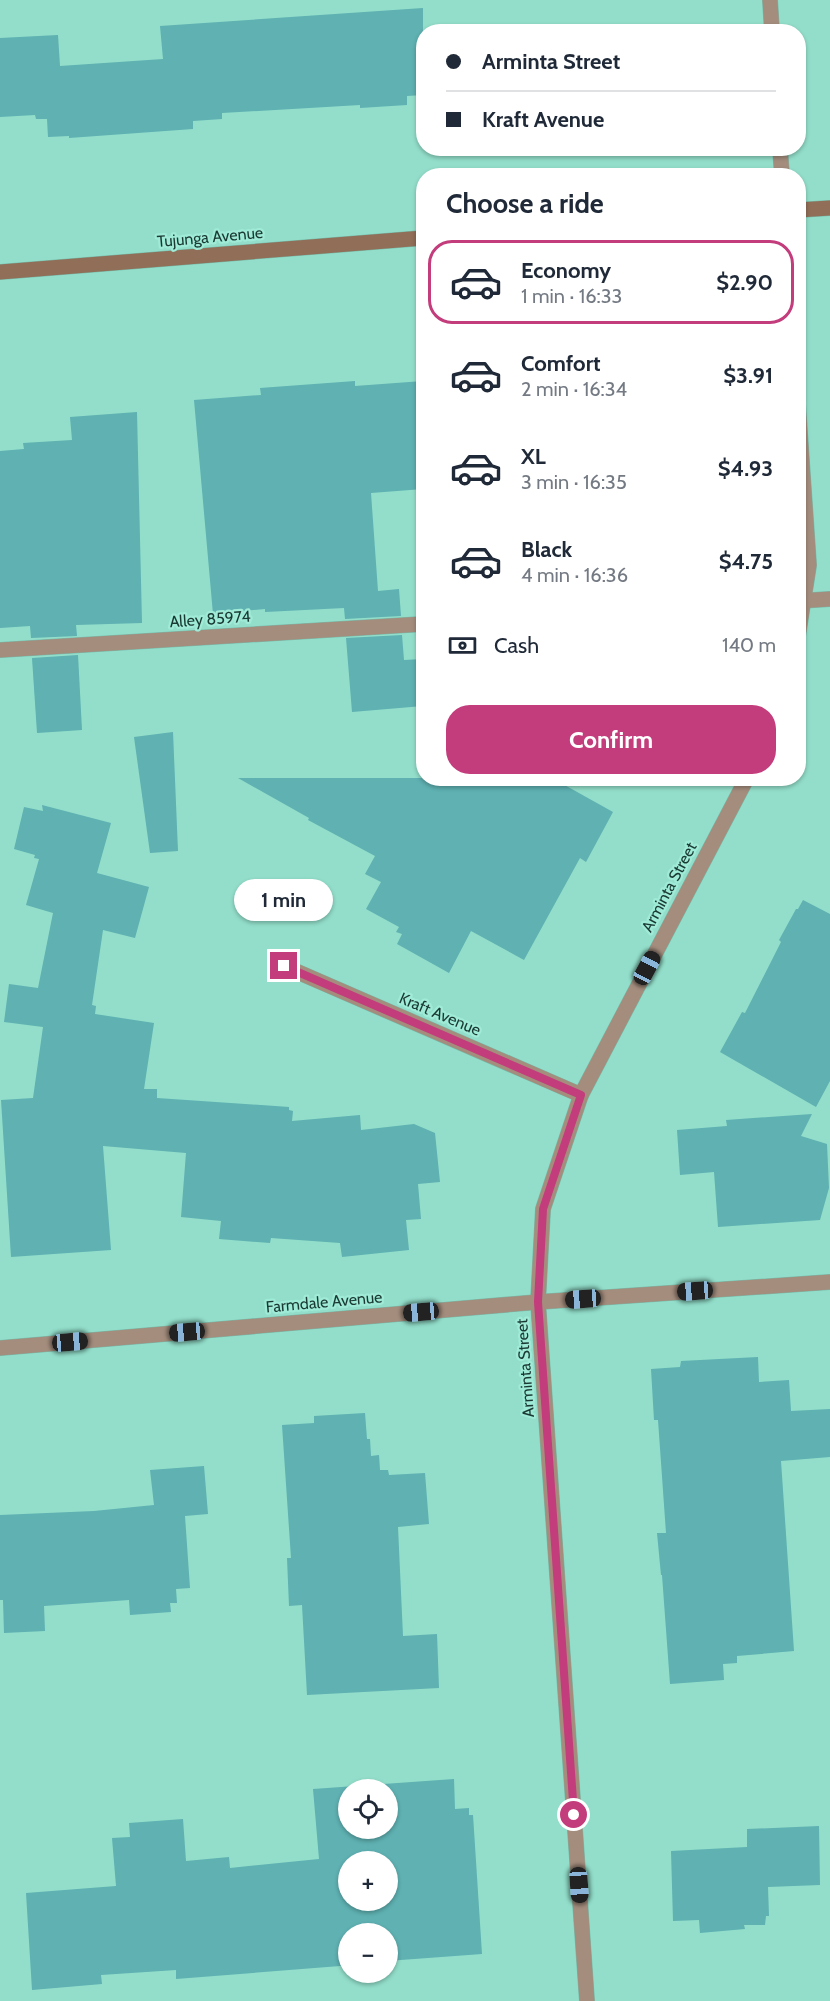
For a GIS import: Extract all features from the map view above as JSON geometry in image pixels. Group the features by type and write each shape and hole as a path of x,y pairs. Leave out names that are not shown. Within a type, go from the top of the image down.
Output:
{"street":[{"path":"770,0 772,24"},
{"path":"806,210 830,208"},
{"name":"Tujunga Avenue","path":"0,272 416,239"},
{"path":"806,521 809,565 806,578"},
{"path":"806,601 830,599"},
{"name":"Alley 85974","path":"0,650 416,624"},
{"name":"Arminta Street","path":"587,2001 538,1302 543,1209 581,1095 743,786"},
{"name":"Kraft Avenue","path":"284,966 581,1095"},
{"name":"Farmdale Avenue","path":"0,1348 538,1302 830,1282"}],"building":[{"path":"423,8 423,24 416,24 416,95 407,96 407,105 360,108 360,105 222,113 222,119 193,121 193,129 69,138 69,136 48,137 47,119 36,119 35,115 0,117 0,38 58,35 60,66 163,59 160,26"},
{"path":"355,381 355,386 416,382 416,490 371,493 378,591 399,589 401,616 345,619 344,608 265,612 265,609 213,614 194,400 261,395 260,388"},
{"path":"137,412 142,623 76,625 77,636 31,638 30,626 0,628 0,451 24,449 23,443 72,440 70,417"},
{"path":"402,635 404,660 416,659 416,707 352,712 346,638"},
{"path":"78,655 82,730 37,733 32,658"},
{"path":"173,732 178,851 150,853 134,737"},
{"path":"238,778 416,778 416,786 566,786 613,812 586,862 580,858 524,960 471,931 449,973 397,944 402,934 396,932 399,927 366,909 381,882 365,874 375,856 308,820 309,818"},
{"path":"42,805 111,823 97,873 149,887 135,938 103,930 92,1005 96,1006 95,1014 154,1023 144,1089 157,1089 157,1098 289,1107 289,1110 293,1111 292,1121 360,1115 361,1130 414,1124 435,1133 440,1182 418,1184 421,1219 406,1220 409,1250 342,1257 340,1243 271,1238 270,1243 219,1239 221,1221 181,1217 186,1153 103,1146 111,1250 11,1257 1,1100 33,1098 43,1027 4,1022 9,984 38,988 53,913 26,905 39,859 34,858 35,855 14,849 24,807 43,811"},
{"path":"803,900 830,914 830,1081 816,1107 720,1052 742,1012 745,1013 781,942 779,940"},
{"path":"812,1114 801,1136 827,1144 829,1188 820,1220 718,1227 714,1172 680,1175 677,1130 727,1126 726,1120"},
{"path":"758,1357 759,1382 789,1380 791,1411 830,1409 830,1457 781,1461 794,1651 737,1656 737,1663 723,1664 724,1680 670,1684 657,1533 666,1533 658,1420 654,1420 651,1369 680,1367 681,1361"},
{"path":"365,1413 371,1456 379,1455 380,1470 388,1470 389,1475 425,1473 429,1524 398,1527 403,1636 437,1634 439,1688 307,1695 302,1605 289,1606 287,1558 291,1558 282,1425 314,1423 314,1416"},
{"path":"204,1466 208,1514 185,1516 190,1588 176,1589 177,1603 170,1603 171,1612 130,1615 129,1600 44,1606 45,1631 4,1633 3,1600 0,1600 0,1515 94,1511 154,1505 150,1470"},
{"path":"454,1779 455,1809 469,1808 469,1815 473,1815 482,1954 398,1960 398,1923 338,1923 338,1966 176,1979 176,1970 101,1975 102,1984 32,1990 26,1893 116,1886 112,1838 130,1837 129,1823 183,1819 186,1861 229,1857 230,1868 319,1859 313,1789 338,1787 338,1839 398,1839 398,1783"},
{"path":"819,1826 820,1885 768,1887 769,1916 766,1916 765,1925 744,1925 745,1929 700,1933 699,1920 673,1921 671,1851 747,1847 747,1829"}],"route":[{"path":"284,966 581,1095 543,1209 538,1302 574,1815"}]}
